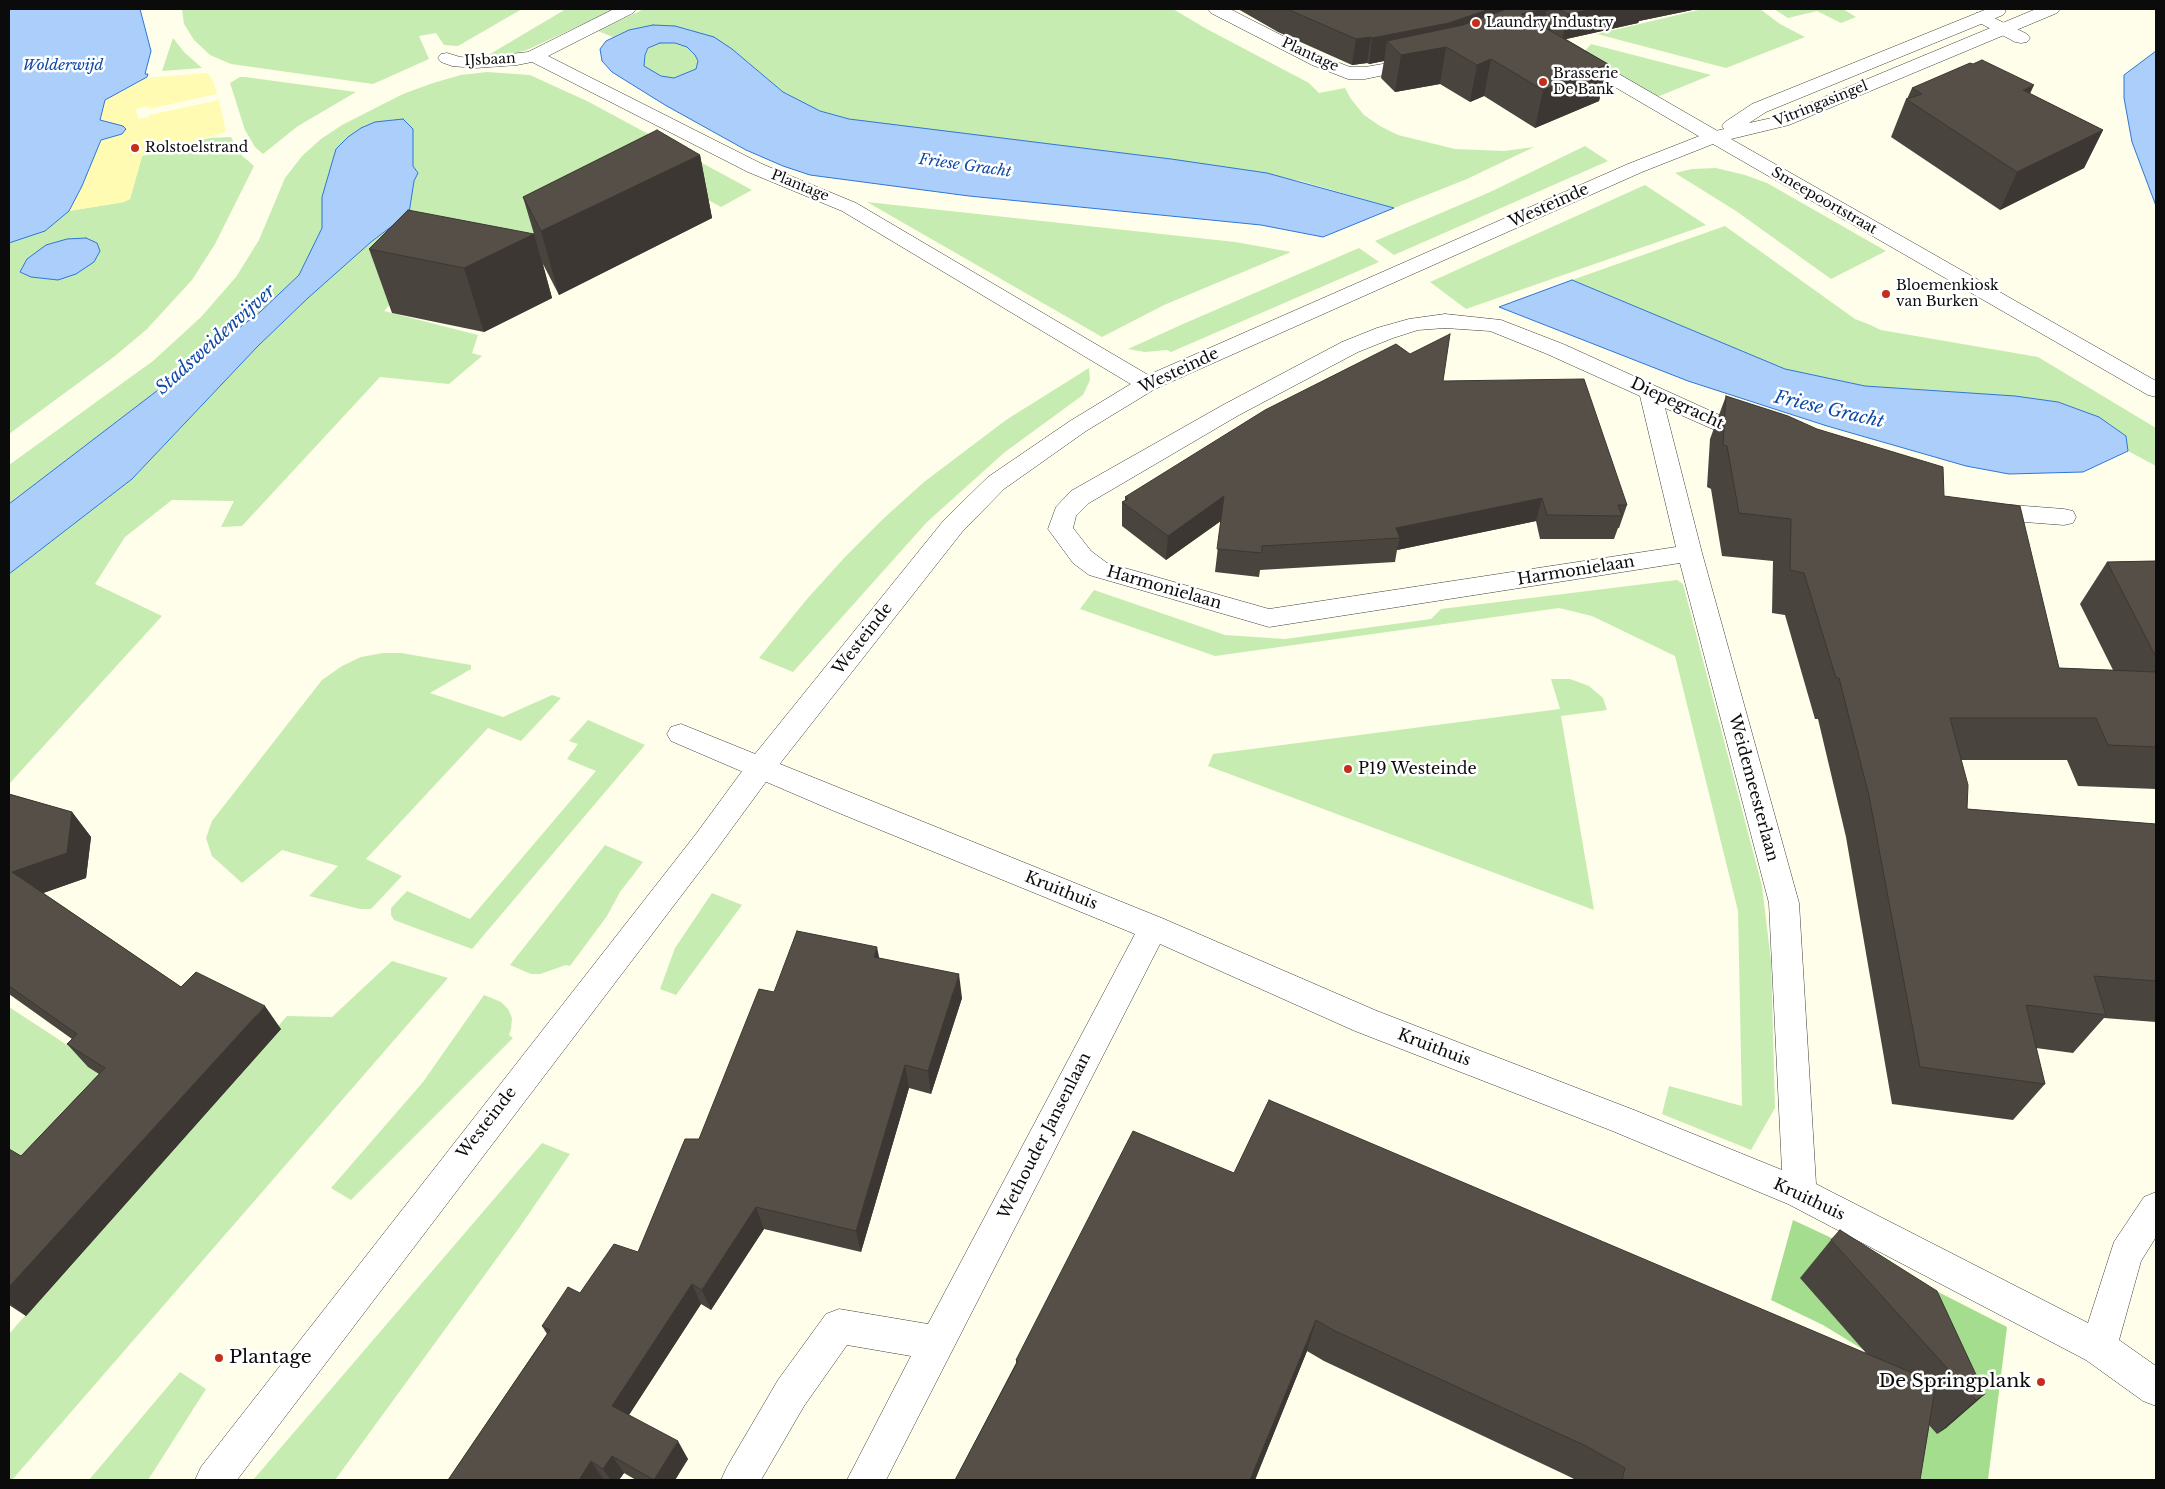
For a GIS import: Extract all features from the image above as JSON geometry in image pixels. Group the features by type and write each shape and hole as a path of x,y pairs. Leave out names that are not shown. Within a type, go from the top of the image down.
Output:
{"street":[{"path":"534,56 627,9"},
{"name":"Plantage","path":"1217,9 1318,61 1348,73 1365,72 1434,60"},
{"name":"Vitringasingel","path":"1714,137 1759,108 2002,9"},
{"name":"Vitringasingel","path":"1714,137 1782,121 2051,9"},
{"path":"1982,17 2021,38"},
{"name":"Smeepoortstraat","path":"1557,46 2156,390"},
{"name":"IJsbaan","path":"447,58 458,62 476,63 517,60 534,56"},
{"name":"Plantage","path":"534,56 755,168 849,207 1147,384"},
{"name":"Westeinde","path":"214,1480 706,842 761,767 953,526 990,489 1078,426 1147,384 1635,168 1714,137"},
{"name":"Harmonielaan","path":"1469,322 1445,321 1417,324 1385,333 1350,347 1231,410 1080,497 1065,513 1060,529 1082,556 1098,569 1269,618 1690,553"},
{"name":"Diepegracht","path":"1469,322 1493,325 1515,333 1764,444"},
{"name":"Weidemeesterlaan","path":"1650,392 1690,553 1784,903 1800,1193"},
{"path":"1965,507 1993,512 2064,517"},
{"path":"681,734 761,767"},
{"name":"Kruithuis","path":"761,767 844,803 1153,928 1366,1021 1622,1120 1800,1193 2099,1347 2156,1388"},
{"name":"Wethouder Jansenlaan","path":"866,1480 1153,928"},
{"path":"2099,1347 2126,1254 2156,1208"},
{"path":"740,1480 791,1393 840,1326 938,1343"}],"green space":[{"path":"182,9 522,9 458,46 444,45 436,33 419,36 429,59 373,84 231,64 210,55 194,40 184,24"},
{"path":"566,9 615,9 527,50 503,56 485,57"},
{"path":"644,9 1173,9 1309,83 1319,93 1345,88 1364,115 1398,135 1455,149 1504,151 1534,147 1467,179 1394,208 1301,181 1171,159 849,119 820,111 783,92 732,49 653,25 629,30 613,37 598,31"},
{"path":"1703,9 1760,9 1780,24 1805,37 1726,68 1597,34"},
{"path":"1774,9 1843,9 1856,17 1841,23 1817,11 1788,18"},
{"path":"173,38 184,52 202,68 162,71"},
{"path":"660,43 675,43 687,47 698,61 696,69 674,78 661,76 644,66 645,55 649,48"},
{"path":"1591,44 1711,75 1657,97 1583,53"},
{"path":"487,72 530,75 589,102 752,190 721,207 679,184 503,273 432,260 384,311 478,335 472,353 482,356 449,384 380,377 242,526 221,527 234,501 172,500 125,537 95,584 162,616 9,784 9,574 132,479 258,346 371,242 408,213 414,181 418,173 413,166 413,129 322,197 322,228 299,275 260,312 9,504 9,465 153,361 201,317 236,277 259,240 285,178 302,156 321,139 342,125 403,94 461,75"},
{"path":"240,77 356,92 298,126 263,154 255,147 245,130 230,83"},
{"path":"231,137 239,153 254,166 215,244 192,280 147,329 115,356 9,434 9,243 45,231 69,211 124,202 130,199 142,156 209,138","holes":["27,259 58,280 32,277 21,272"]},
{"path":"1585,146 1608,161 1394,255 1375,241 1488,193"},
{"path":"1716,168 1767,183 1886,251 1831,279 1736,211 1675,173 1692,169"},
{"path":"1645,185 1706,225 1466,309 1430,282"},
{"path":"867,202 1235,242 1291,252 1164,305 1102,337"},
{"path":"1725,226 1855,319 1881,330 2038,357 2156,428 2156,466 2128,451 2126,436 2099,417 2058,402 2015,396 1865,386 1785,369 1572,280"},
{"path":"1359,248 1379,262 1171,352 1167,350 1145,352 1128,349 1183,324"},
{"path":"1089,368 1090,380 1083,395 1005,452 927,522 793,672 759,658 807,599 845,557 924,482 1006,420"},
{"path":"1677,580 1683,584 1762,886 1771,961 1775,1108 1751,1150 1662,1114 1669,1086 1742,1106 1738,911 1675,656 1592,616 1559,608 1215,656 1080,609 1094,590 1225,635 1285,639 1431,619 1441,609"},
{"path":"383,653 401,653 471,665 471,669 430,693 503,717 552,695 561,698 521,741 488,728 366,859 402,876 371,909 360,909 309,896 338,866 282,850 242,883 212,856 206,838 212,821 322,680 342,666 361,657"},
{"path":"1551,679 1570,679 1589,686 1603,698 1607,710 1561,716 1594,910 1208,766 1213,754 1560,709"},
{"path":"588,720 645,745 472,949 394,920 391,915 391,908 407,891 470,919 596,771 567,759 578,744 569,741"},
{"path":"605,845 643,862 620,892 607,916 570,966 566,965 540,974 531,974 510,965"},
{"path":"712,893 742,905 676,995 660,989 675,948"},
{"path":"392,961 448,978 12,1480 9,1480 9,1334 287,1016 332,1017"},
{"path":"484,995 501,1002 508,1009 512,1018 509,1035 513,1038 351,1200 331,1188 423,1082"},
{"path":"9,1007 113,1075 9,1175"},
{"path":"542,1143 570,1154 519,1228 335,1480 253,1480"},
{"path":"1793,1220 2007,1327 1988,1480 1901,1480 1913,1380 1823,1325 1771,1300"},
{"path":"180,1372 206,1389 148,1480 89,1480"}],"sand":[{"name":"Rolstoelstrand","path":"208,73 214,83 217,94 149,109 148,106 136,109 138,119 219,100 226,132 142,156 130,199 124,202 69,211 82,186 101,140 111,137 123,126 100,120 105,100 138,83 143,78"}],"water":[{"name":"Wolderwijd","path":"9,9 140,9 151,51 145,74 148,74 147,77 105,100 100,120 123,126 126,129 122,134 101,140 82,186 69,211 45,231 9,243"},
{"name":"Friese Gracht","path":"653,25 675,26 714,37 732,49 783,92 820,111 849,119 1171,159 1267,173 1394,208 1323,237 1261,225 969,196 810,175 746,150 665,105 612,72 602,61 600,49 606,41 629,30","holes":["660,43 675,43 687,47 695,55 698,61 696,69 674,78 661,76 644,66 648,48"]},
{"path":"2156,51 2156,206 2132,142 2124,98 2124,75"},
{"path":"403,119 413,129 413,166 418,173 414,181 409,213 371,242 258,346 132,479 9,574 9,504 260,312 299,275 322,228 322,197 336,149 361,128 375,122"},
{"path":"86,238 97,243 100,251 94,262 76,274 58,280 31,277 20,272 27,259 46,245 67,239"},
{"name":"Friese Gracht","path":"1572,280 1785,369 1865,386 2015,396 2058,402 2099,417 2126,436 2128,451 2083,472 2009,474 1966,466 1827,426 1688,381 1499,307"}],"building":[{"path":"1287,9 1490,9 1449,23 1372,38 1356,39"},
{"path":"1507,9 1545,9 1521,14 1608,64 1543,90 1491,59 1477,65 1446,47 1401,55 1387,41 1463,25"},
{"path":"1559,9 1593,9 1568,14"},
{"path":"1982,60 2034,85 2023,90 2103,130 2017,172 1906,99 1922,94 1912,88 1970,63 1973,64"},
{"path":"657,130 700,155 541,231 523,197"},
{"path":"408,210 534,234 464,268 369,249"},
{"path":"1450,334 1443,381 1584,379 1627,505 1618,505 1622,516 1547,515 1542,498 1396,528 1400,538 1262,546 1262,553 1217,549 1224,496 1168,536 1122,502 1128,499 1125,497 1265,410 1396,344 1410,354"},
{"path":"1726,396 1788,416 1817,429 1943,467 1944,496 2020,506 2059,668 2156,672 2156,747 2108,745 2096,718 1950,718 1968,785 1967,809 2156,824 2156,981 2094,976 2106,1015 2026,1005 2045,1084 1920,1067 1869,796 1839,678 1836,678 1804,573 1790,570 1791,519 1739,513 1727,446 1723,445"},
{"path":"2156,561 2156,657 2107,562"},
{"path":"9,794 72,812 67,853 12,872 181,987 196,972 265,1006 9,1287 9,1149 21,1156 105,1068 67,1044 77,1034 9,986"},
{"path":"797,931 877,947 874,957 959,974 928,1071 905,1065 856,1231 756,1207 702,1290 692,1284 612,1406 678,1441 654,1480 612,1456 603,1469 591,1461 579,1480 448,1480 550,1330 542,1326 568,1287 580,1293 614,1244 638,1252 685,1139 699,1139 759,989 774,992"},
{"path":"1269,1100 1936,1383 1920,1480 1622,1480 1625,1468 1586,1446 1333,1330 1316,1320 1250,1480 955,1480 1018,1361 1016,1360 1133,1131 1234,1173"},
{"path":"1840,1230 1937,1291 1985,1394 1976,1400 1831,1240"}],"place":[{"name":"Laundry Industry","path":"1476,23"},
{"name":"Brasserie De Bank","path":"1543,82"},
{"name":"Rolstoelstrand","path":"135,148"},
{"name":"Bloemenkiosk van Burken","path":"1886,294"},
{"name":"P19 Westeinde","path":"1348,769"},
{"name":"Plantage","path":"219,1358"},
{"name":"De Springplank","path":"2041,1382"}],"water label":[{"name":"Stadsweidenvijver","path":"216,340"}]}
